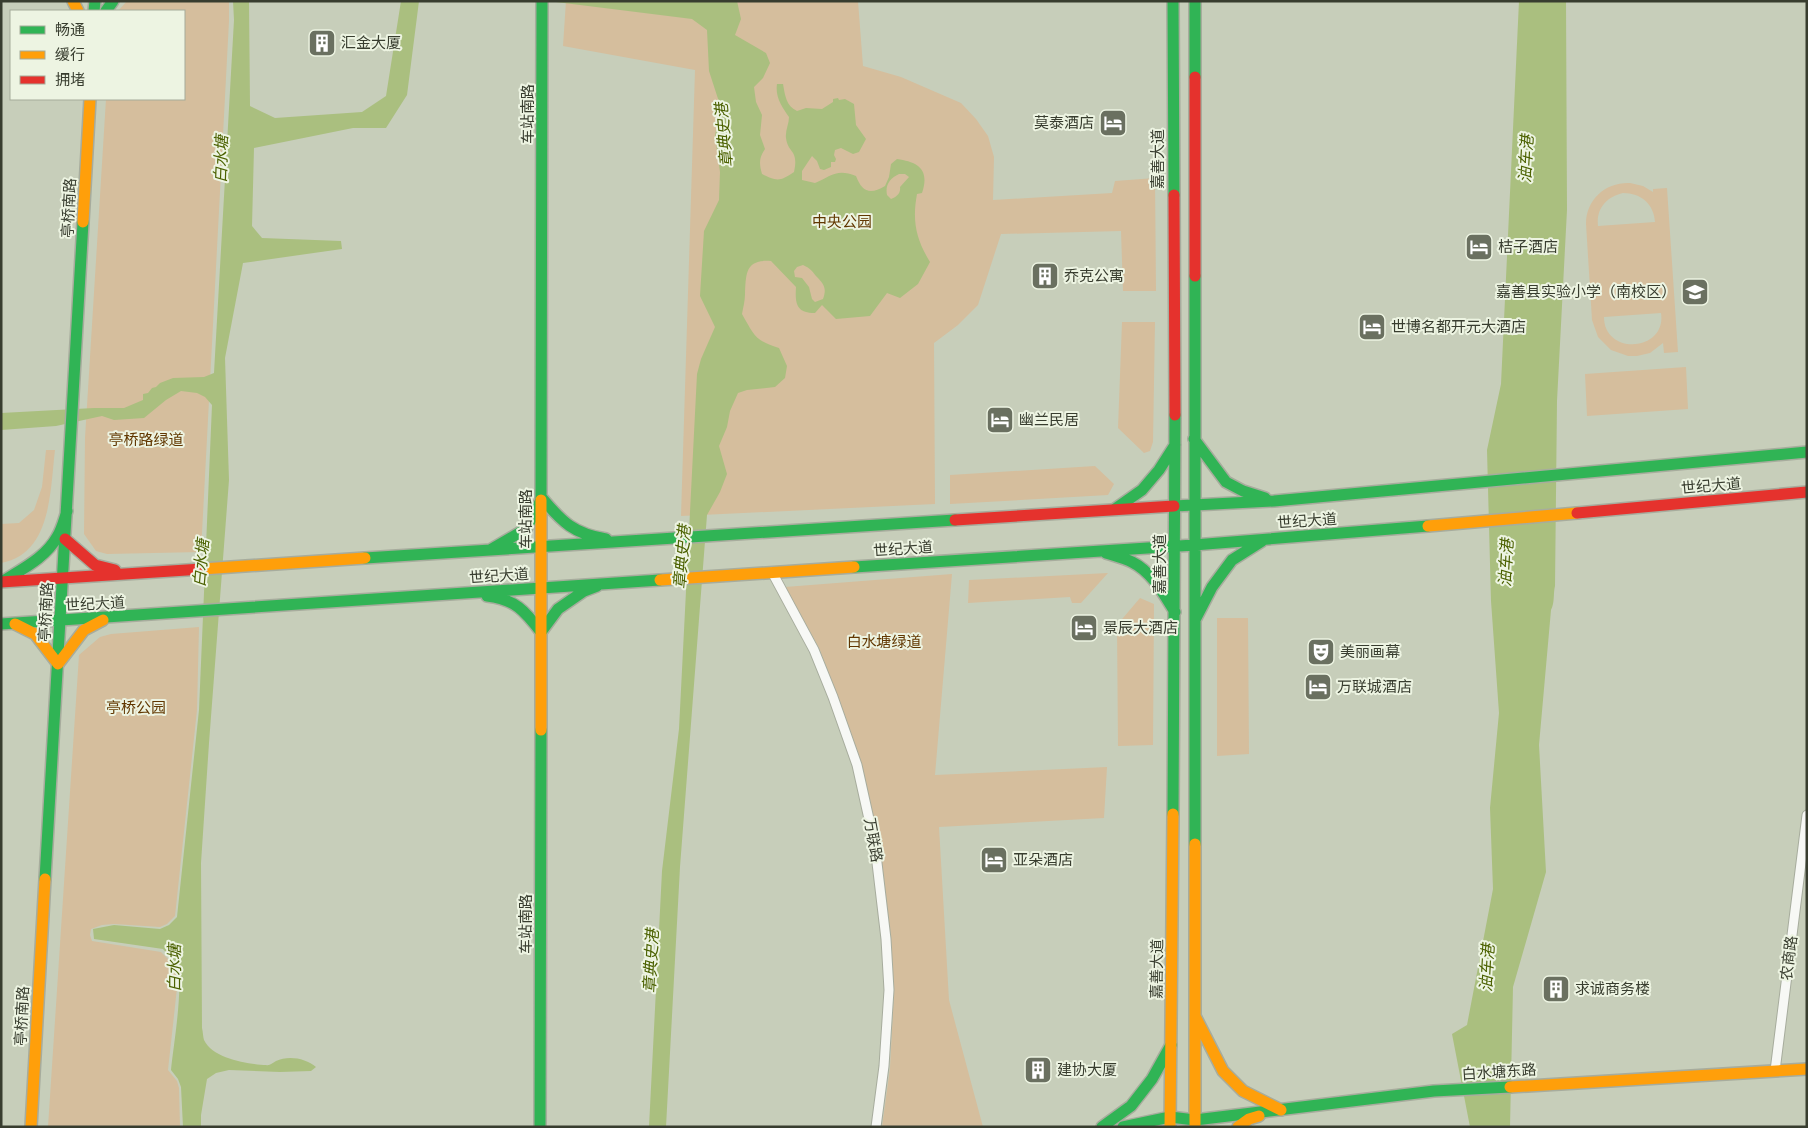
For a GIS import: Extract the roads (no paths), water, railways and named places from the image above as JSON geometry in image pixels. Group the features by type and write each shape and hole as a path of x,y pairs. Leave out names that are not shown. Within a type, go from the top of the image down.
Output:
{"main road":[{"path":"1195,1 1195,1123"},
{"path":"1195,24 1202,1"},
{"name":"嘉善大道","path":"1170,1122 1175,612 1172,2"},
{"name":"车站南路","path":"540,1127 542,4"},
{"name":"亭桥南路","path":"31,1127 90,100"},
{"path":"1194,439 1226,482 1244,491 1274,501"},
{"path":"1114,510 1142,490 1159,470 1175,445"},
{"name":"世纪大道","path":"2,582 1274,501 1807,452"},
{"name":"世纪大道","path":"1,624 1194,545 1365,532 1807,492"},
{"path":"490,550 526,529 542,498 563,524 577,532 593,538 631,541"},
{"path":"2,582 29,566 45,552 57,536 67,510"},
{"path":"65,539 95,565 128,573"},
{"path":"1194,622 1212,587 1232,560 1266,539"},
{"path":"1100,551 1131,562 1145,571 1162,590 1175,612"},
{"path":"454,594 500,597 509,600 526,613 541,632 558,609 584,591 601,583"},
{"path":"13,623 35,634 58,664 84,630 106,618"},
{"path":"1195,1015 1223,1071 1243,1091 1281,1110"},
{"path":"1102,1127 1131,1106 1152,1079 1171,1045"},
{"name":"白水塘东路","path":"1123,1127 1170,1122 1195,1123 1434,1091 1807,1069"},
{"path":"1238,1127 1249,1119 1281,1110"}],"street":[{"name":"万联路","path":"772,572 814,650 833,698 857,765 875,846 886,939 889,990 884,1066 876,1127"},
{"name":"农商路","path":"1775,1071 1807,815"}],"water":[{"path":"233,1 249,1 250,106 275,118 362,112 386,96 401,1 419,1 407,95 386,128 353,128 254,148 252,226 262,238 341,241 342,249 243,263 225,358 229,480 201,863 202,1028 204,1040 215,1052 223,1056 267,1065 281,1059 297,1058 307,1061 316,1067 311,1071 229,1070 216,1073 207,1079 201,1127 183,1127 181,1087 171,1070 179,999 176,964 163,949 94,939 93,929 114,925 160,929 169,925 177,917 199,710 212,405 205,397 197,393 181,391 166,400 144,418 114,420 102,416 56,426 1,430 1,413 124,408 143,400 143,394 148,393 160,383 173,378 204,377 214,373 234,20"},
{"name":"章典史港","path":"548,1 737,1 741,19 735,35 766,53 770,63 763,78 754,87 756,102 762,115 760,135 765,149 760,161 762,174 771,178 781,179 794,172 795,159 786,138 789,117 778,98 777,84 783,84 788,103 797,111 806,108 822,109 833,102 833,99 845,99 854,104 856,125 866,139 859,152 853,154 841,148 835,150 835,162 831,162 831,167 824,170 820,169 817,161 812,156 802,171 802,180 815,183 834,174 844,173 856,176 864,189 871,191 885,186 891,164 897,159 916,165 923,172 924,185 922,193 917,194 916,230 930,262 918,284 900,298 887,293 870,316 836,319 822,305 815,313 809,313 800,309 796,298 796,287 771,261 756,262 747,274 742,314 749,327 760,340 779,348 787,366 785,378 775,387 747,390 738,393 719,446 727,474 720,492 707,515 680,867 666,1127 649,1127 662,871 679,729 697,374 701,359 715,327 700,296 704,231 719,200 720,172 715,136 720,105 709,71 707,30 692,19","holes":["899,174 905,174 909,177 900,187 898,195 891,199 887,195 888,185","803,265 811,270 823,284 825,289 823,299 815,302 812,299 809,287 802,278 795,277 794,271 797,267"]},
{"name":"油车港","path":"1519,1 1566,1 1567,210 1557,401 1555,586 1551,610 1539,745 1546,872 1513,987 1510,1127 1470,1127 1452,1034 1467,1025 1493,889 1490,808 1499,713 1491,601 1487,450 1501,384"}],"place":[{"name":"汇金大厦","path":"322,43"},
{"name":"莫泰酒店","path":"1113,123"},
{"name":"桔子酒店","path":"1479,247"},
{"name":"乔克公寓","path":"1045,276"},
{"name":"嘉善县实验小学（南校区）","path":"1695,292"},
{"name":"世博名都开元大酒店","path":"1372,327"},
{"name":"幽兰民居","path":"1000,420"},
{"name":"景辰大酒店","path":"1084,628"},
{"name":"美丽画幕","path":"1321,652"},
{"name":"万联城酒店","path":"1318,687"},
{"name":"亚朵酒店","path":"994,860"},
{"name":"求诚商务楼","path":"1556,989"},
{"name":"建协大厦","path":"1038,1070"}],"water label":[{"name":"白水塘","path":"221,159"},
{"name":"白水塘","path":"201,563"},
{"name":"白水塘","path":"174,968"}],"park label":[{"name":"中央公园","path":"842,222"},
{"name":"亭桥路绿道","path":"146,440"},
{"name":"白水塘绿道","path":"884,642"},
{"name":"亭桥公园","path":"136,708"}]}
